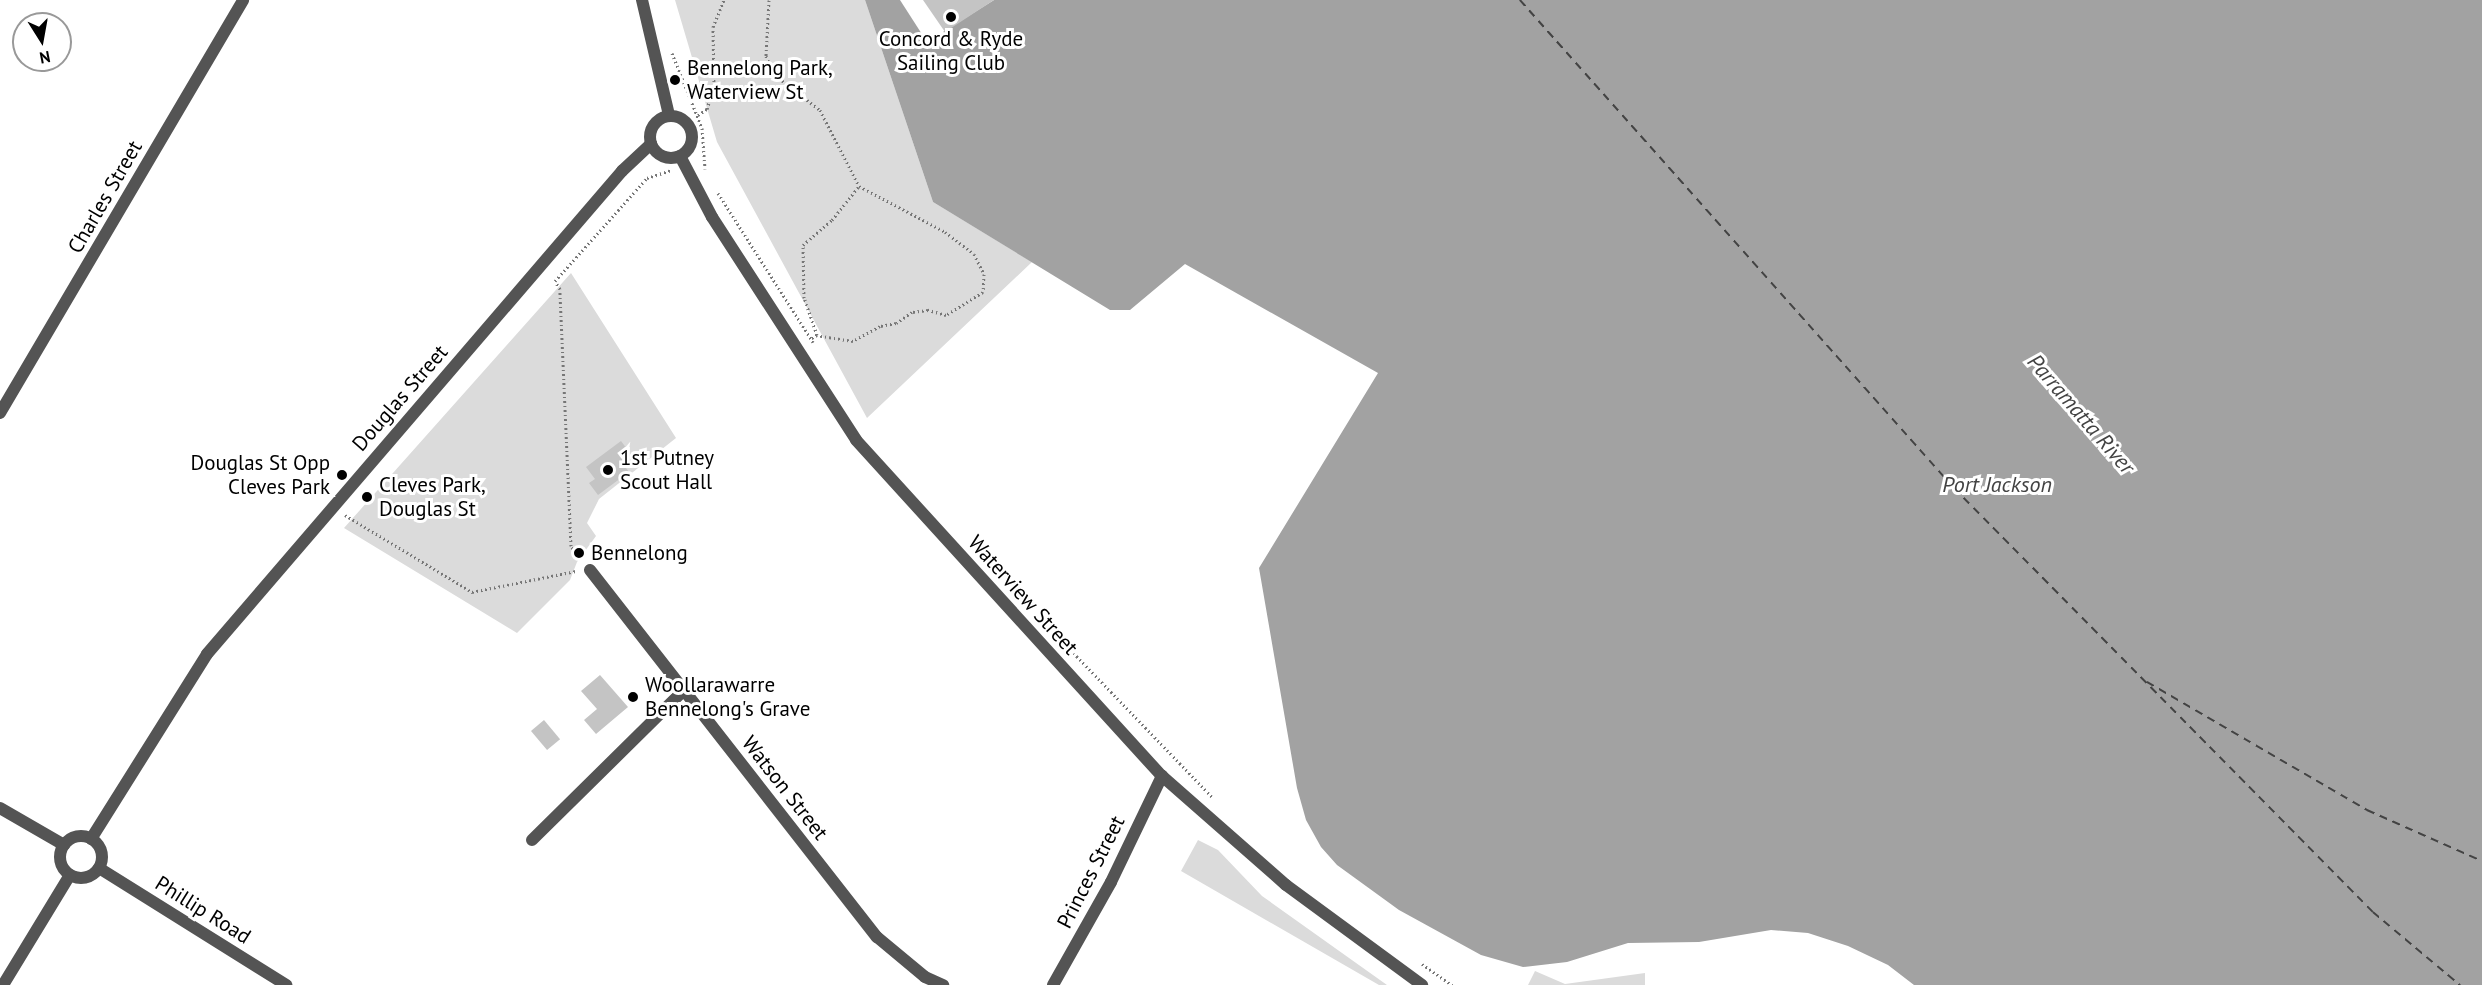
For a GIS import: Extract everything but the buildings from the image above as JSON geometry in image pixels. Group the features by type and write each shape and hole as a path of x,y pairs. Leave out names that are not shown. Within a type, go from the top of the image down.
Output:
{"street":[{"name":"Charles Street","path":"0,413 243,0"},
{"path":"642,0 669,116"},
{"path":"669,116 687,122 693,134 690,147 683,160 666,157 651,144 653,125 669,116"},
{"name":"Douglas Street","path":"92,839 207,654 622,171 651,144"},
{"name":"Waterview Street","path":"683,160 712,217 856,440 1162,776 1286,885 1422,985"},
{"name":"Watson Street","path":"590,570 682,692 877,938 925,977 943,985"},
{"path":"532,840 682,692"},
{"name":"Princes Street","path":"1053,985 1111,882 1162,776"},
{"path":"0,808 64,845"},
{"path":"73,838 92,839 102,855 99,868 82,878 70,874 60,858 64,845 73,838"},
{"name":"Phillip Road","path":"99,868 286,985"},
{"path":"3,985 70,874"}],"path":[{"path":"698,116 707,109 714,86 713,27 724,0"},
{"path":"769,0 766,56 775,75 790,91 820,110 859,186 945,232 974,254 984,274 983,292 962,308 946,315 928,310 912,312 896,323 880,326 853,341 817,335 798,347"},
{"path":"671,52 698,116 704,141 702,153 707,173"},
{"path":"332,506 472,592 590,570 571,546 560,289 555,281 647,178 702,153"},
{"path":"817,335 804,298 803,245 832,220 859,186"},
{"path":"717,190 815,348"},
{"path":"1063,642 1215,801"},
{"path":"1416,960 1452,985"}],"shaded area":[{"path":"675,0 865,0 933,202 1032,262 867,418 717,142"},
{"path":"571,273 676,438 599,499 587,523 596,536 577,562 570,580 517,633 344,528"},
{"path":"1198,840 1218,850 1262,896 1387,985 1379,985 1181,871"},
{"path":"1535,971 1565,984 1645,973 1645,985 1528,985"}],"water":[{"name":"Port Jackson","path":"865,0 2482,0 2482,985 1914,985 1888,965 1848,946 1808,933 1771,930 1699,942 1628,943 1567,962 1523,967 1481,955 1399,910 1337,865 1321,847 1306,820 1297,788 1259,568 1378,373 1185,264 1130,310 1110,310 933,202"}],"pier":[{"path":"900,0 994,0 927,42"}],"ferry route":[{"path":"1520,0 1954,488 2373,912 2460,985"},
{"path":"2147,682 2367,810 2482,861"}],"place":[{"name":"Concord & Ryde Sailing Club","path":"951,17"},
{"name":"Bennelong Park, Waterview St","path":"675,80"},
{"name":"1st Putney Scout Hall","path":"608,470"},
{"name":"Douglas St Opp Cleves Park","path":"342,475"},
{"name":"Cleves Park, Douglas St","path":"367,497"},
{"name":"Bennelong","path":"579,553"},
{"name":"Woollarawarre Bennelong's Grave","path":"633,697"}],"water label":[{"name":"Parramatta River","path":"2081,414"}]}
